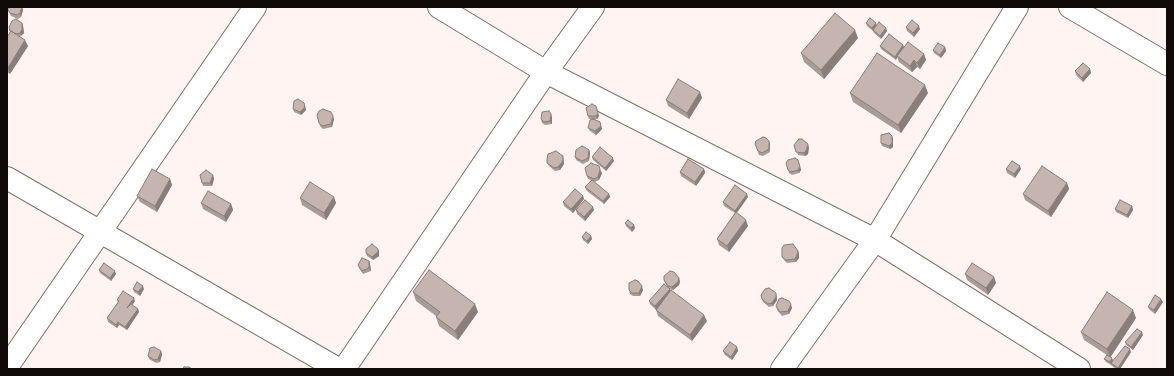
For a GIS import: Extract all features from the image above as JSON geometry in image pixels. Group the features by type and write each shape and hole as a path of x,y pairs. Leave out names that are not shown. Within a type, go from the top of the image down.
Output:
{"street":[{"path":"7,367 254,7"},
{"path":"439,7 546,72 875,240 1079,369"},
{"path":"344,369 546,72 593,7"},
{"path":"782,369 875,240 1017,7"},
{"path":"1070,7 1167,64"},
{"path":"7,178 338,369"}],"building":[{"path":"8,7 22,7 20,13 17,15 10,13"},
{"path":"835,13 855,30 821,70 801,53"},
{"path":"870,18 876,23 872,28 866,23"},
{"path":"16,19 22,23 22,30 20,33 16,34 10,31 9,27 12,21"},
{"path":"912,20 919,26 913,33 906,27"},
{"path":"879,22 886,28 880,36 873,30"},
{"path":"11,31 25,40 7,68 7,37"},
{"path":"889,34 903,45 895,57 880,46"},
{"path":"908,42 924,54 917,63 914,60 910,66 897,56"},
{"path":"938,43 945,47 940,55 933,50"},
{"path":"877,53 925,85 898,125 850,93"},
{"path":"1083,63 1090,69 1082,78 1075,71"},
{"path":"678,79 700,92 687,113 666,100"},
{"path":"298,99 304,103 305,107 300,112 293,109 294,101"},
{"path":"592,104 596,106 598,113 596,116 588,116 586,108"},
{"path":"323,109 331,112 333,116 331,124 322,126 319,123 317,115 319,111"},
{"path":"549,111 551,114 550,121 544,122 541,119 542,112"},
{"path":"593,119 600,122 601,126 595,131 588,128 590,120"},
{"path":"889,133 892,136 892,143 889,146 881,143 881,135"},
{"path":"763,137 769,141 769,149 762,153 758,151 755,144 756,141"},
{"path":"799,139 802,139 808,144 804,153 796,152 794,145"},
{"path":"582,146 589,150 588,158 582,161 575,157 576,150"},
{"path":"600,147 613,158 605,168 592,157"},
{"path":"556,151 563,156 563,161 558,167 554,168 547,163 547,159 548,154"},
{"path":"795,158 798,160 800,167 798,170 791,172 788,170 786,163 788,160"},
{"path":"688,159 704,169 695,182 680,172"},
{"path":"1012,161 1020,166 1014,174 1006,169"},
{"path":"591,163 599,166 600,169 598,177 594,179 587,176 585,168"},
{"path":"1042,166 1067,183 1048,211 1023,194"},
{"path":"152,169 170,179 155,206 137,196"},
{"path":"206,170 213,175 210,183 202,183 200,175"},
{"path":"592,180 609,194 603,201 585,187"},
{"path":"310,182 334,197 324,213 300,198"},
{"path":"735,185 747,194 735,211 723,202"},
{"path":"575,189 583,196 571,209 563,202"},
{"path":"208,191 231,204 224,216 201,203"},
{"path":"585,200 593,207 584,217 576,210"},
{"path":"1120,200 1132,206 1127,215 1115,209"},
{"path":"736,212 746,220 727,246 717,239"},
{"path":"628,220 634,225 631,228 625,223"},
{"path":"586,232 591,236 587,241 582,237"},
{"path":"372,244 378,249 378,252 372,257 366,253 366,249"},
{"path":"793,244 798,251 797,255 795,259 786,260 782,257 782,248 784,245"},
{"path":"362,258 369,261 369,268 362,271 358,265"},
{"path":"104,263 115,271 110,278 99,270"},
{"path":"972,263 994,277 986,288 965,274"},
{"path":"429,270 475,304 455,331 436,317 440,312 413,292"},
{"path":"670,271 674,272 679,278 678,282 672,287 668,286 664,280 664,276"},
{"path":"635,280 642,286 639,293 632,293 629,290 629,283"},
{"path":"137,282 143,286 138,292 133,289"},
{"path":"664,284 670,289 655,306 649,301"},
{"path":"769,288 776,293 776,297 772,303 768,304 762,299 761,295 765,289"},
{"path":"671,290 704,315 690,335 656,310"},
{"path":"123,291 134,298 127,308 131,304 138,309 125,327 118,322 116,325 107,318 119,301 117,300"},
{"path":"1107,292 1133,310 1107,349 1081,332"},
{"path":"1155,295 1161,299 1154,310 1148,307"},
{"path":"782,298 789,301 791,304 788,311 780,312 776,306 779,299"},
{"path":"1137,329 1142,332 1131,347 1125,342"},
{"path":"730,342 737,347 731,357 723,351"},
{"path":"1125,346 1130,349 1118,368 1111,363"},
{"path":"154,347 161,351 158,359 154,360 148,356 150,348"},
{"path":"1107,355 1112,358 1110,362 1104,359"},
{"path":"184,367 189,367 192,369 182,369"}]}
